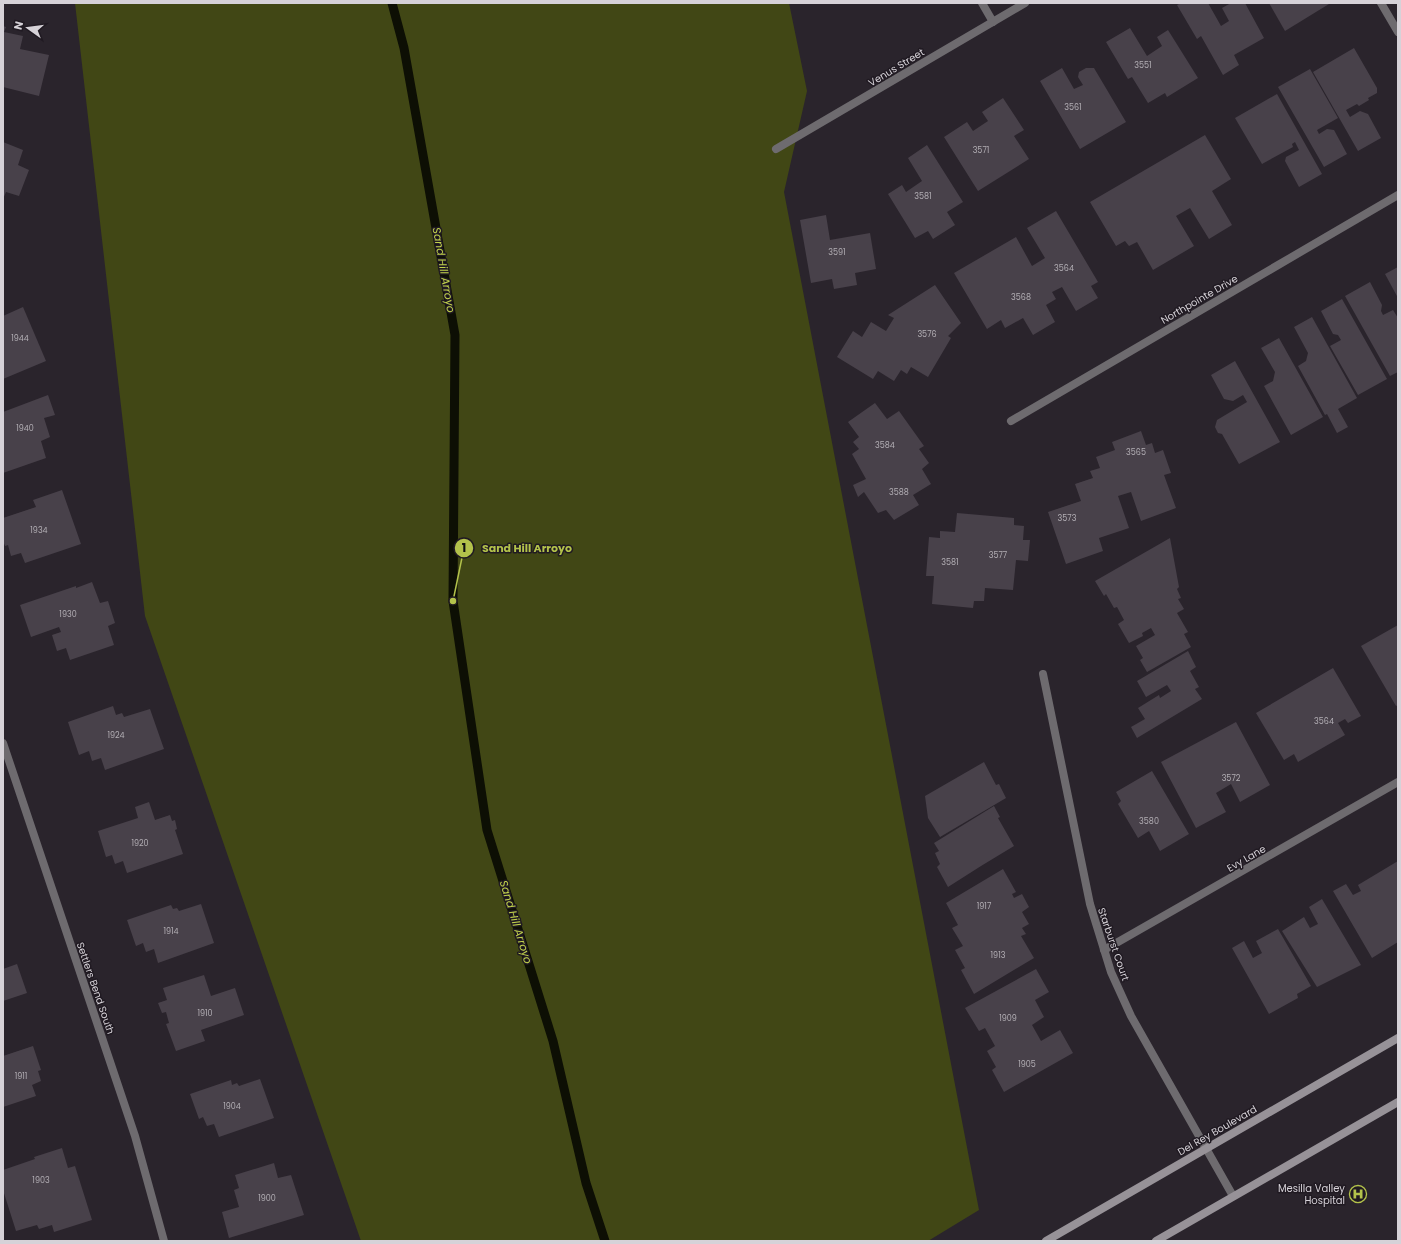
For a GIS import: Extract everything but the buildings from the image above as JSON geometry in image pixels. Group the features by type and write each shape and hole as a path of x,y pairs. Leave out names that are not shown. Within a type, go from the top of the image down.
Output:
{"main road":[{"name":"Del Rey Boulevard","path":"1046,1241 1398,1038"},
{"path":"1156,1241 1398,1102"}],"street":[{"path":"982,3 993,22"},
{"name":"Venus Street","path":"776,149 1025,3"},
{"path":"1381,3 1398,32"},
{"name":"Northpointe Drive","path":"1011,421 1398,195"},
{"name":"Starburst Court","path":"1043,674 1090,904 1111,972 1131,1016 1233,1196"},
{"name":"Settlers Bend South","path":"3,743 135,1136 164,1241"},
{"name":"Evy Lane","path":"1104,950 1398,782"}],"green space":[{"path":"75,3 789,3 807,91 784,192 979,1210 928,1241 361,1241 145,616"}],"waterway":[{"name":"Sand Hill Arroyo","path":"392,3 404,48 455,335 453,601 487,830 553,1041 586,1183 605,1241"}],"place":[{"name":"Sand Hill Arroyo","path":"453,601"},
{"name":"Mesilla Valley Hospital","path":"1358,1194"}]}
